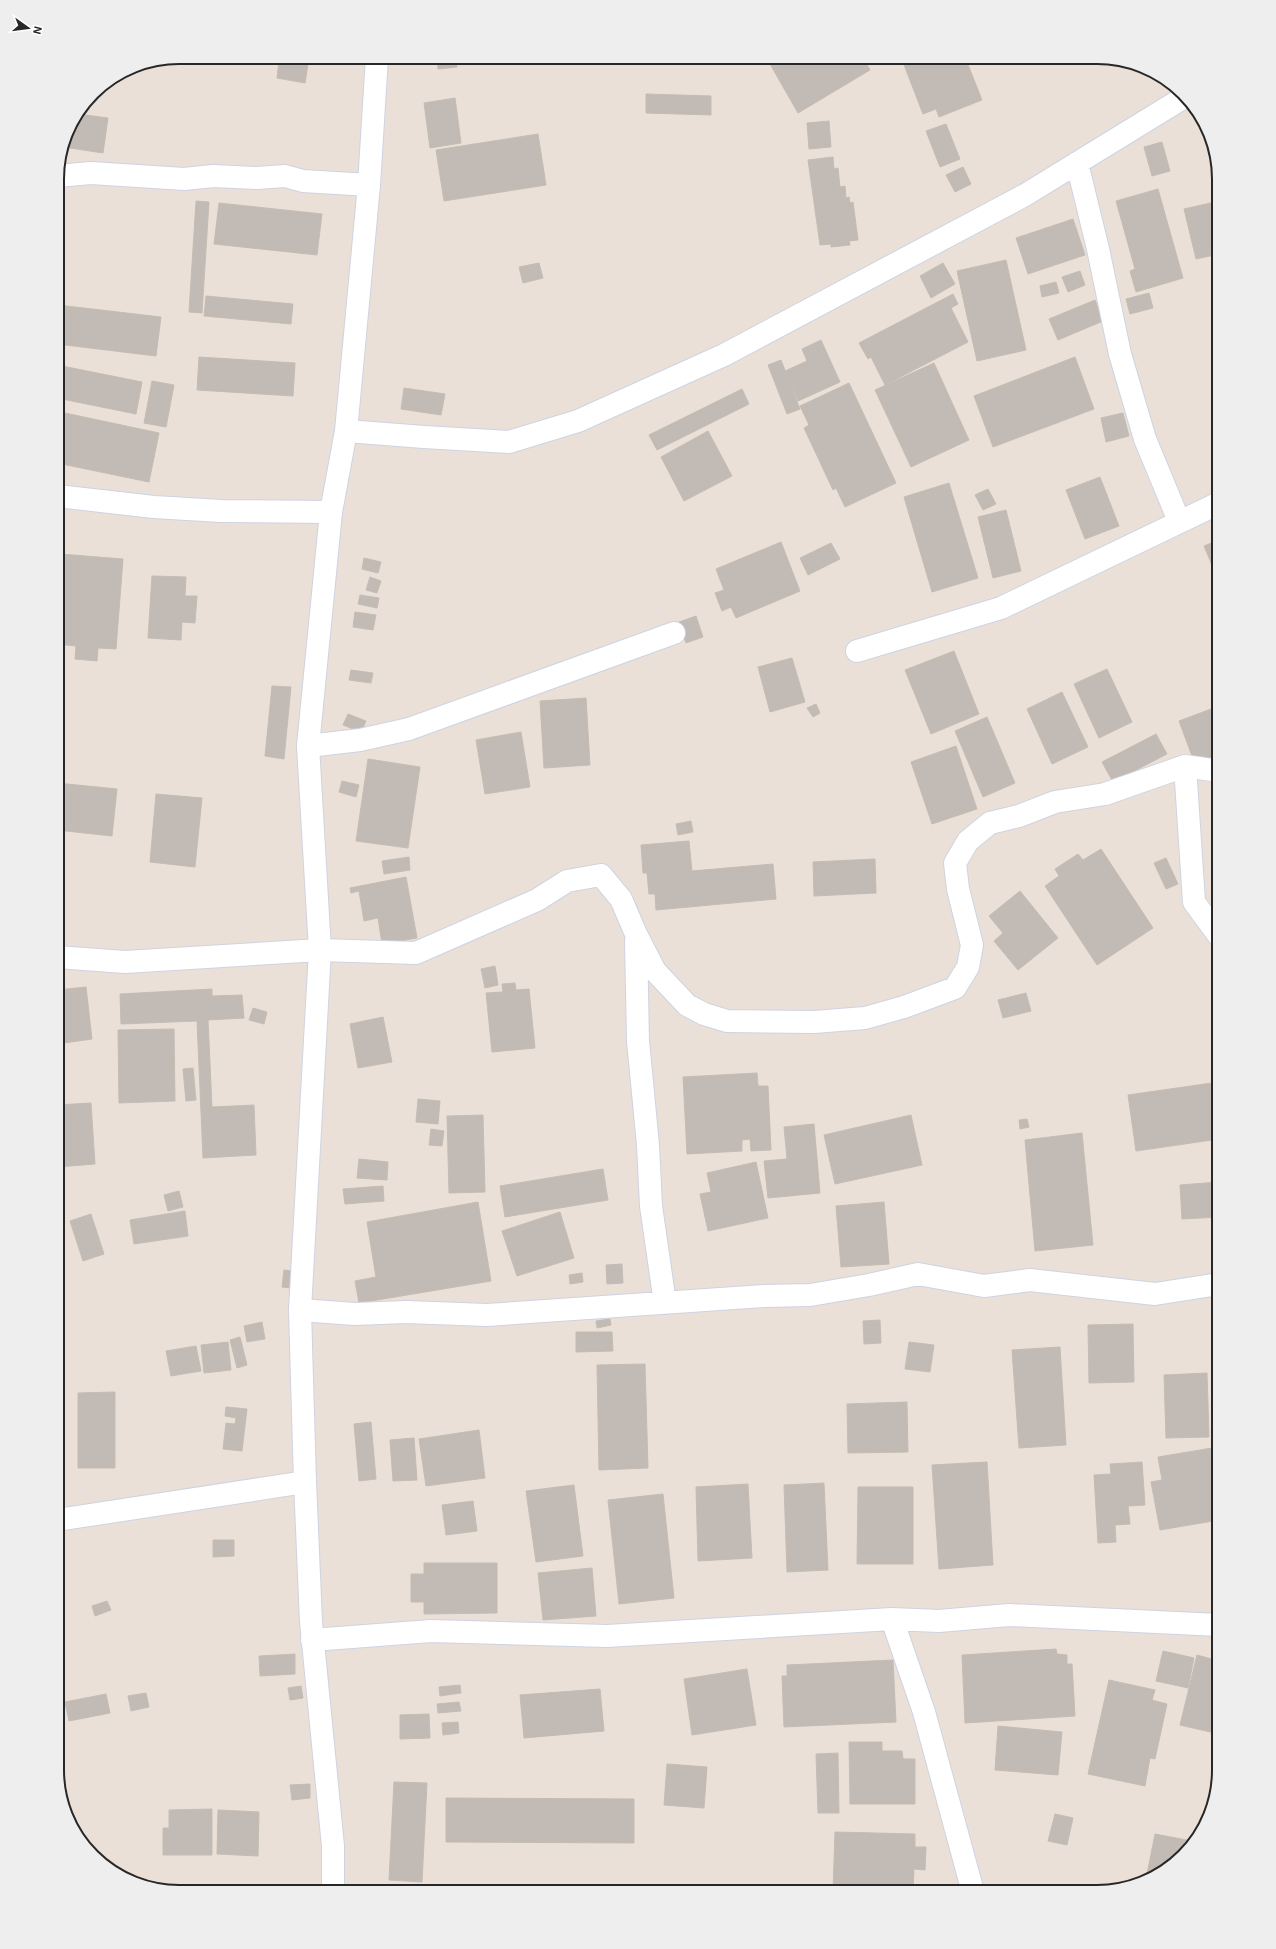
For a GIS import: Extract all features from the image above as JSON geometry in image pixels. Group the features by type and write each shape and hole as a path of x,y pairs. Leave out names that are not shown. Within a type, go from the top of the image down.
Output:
{"street":[{"path":"333,1885 333,1846 312,1640 305,1482 300,1310 320,950 308,746 331,512 346,430 369,185 377,64"},
{"path":"346,430 424,437 509,442 578,421 724,355 1025,195 1180,100"},
{"path":"1077,163 1098,249 1120,354 1145,439 1179,521"},
{"path":"64,175 91,173 184,179 213,176 258,178 285,176 303,181 369,185"},
{"path":"64,497 154,507 221,511 331,512"},
{"path":"857,651 1001,608 1212,506"},
{"path":"308,746 360,740 409,729 674,633"},
{"path":"64,958 125,962 320,950 416,953 537,900 567,881 601,875 621,899 636,934 655,971 687,1005 704,1014 727,1021 814,1022 865,1018 904,1007 955,988 968,967 972,945 958,889 955,863 968,841 990,823 1019,816 1054,802 1105,794 1185,766 1212,770"},
{"path":"1185,766 1194,902 1212,926"},
{"path":"636,934 638,1042 648,1145 651,1206 665,1303"},
{"path":"300,1310 355,1314 406,1312 487,1315 764,1296 810,1295 869,1285 918,1274 984,1286 1030,1280 1155,1294 1212,1285"},
{"path":"64,1519 305,1482"},
{"path":"312,1640 431,1631 607,1636 892,1619 939,1621 1009,1616 1212,1625"},
{"path":"892,1619 924,1712 971,1885"}],"building":[{"path":"279,64 308,64 305,83 277,78"},
{"path":"438,64 457,64 457,67 438,69"},
{"path":"770,64 867,64 870,70 798,113"},
{"path":"904,64 968,64 982,100 939,117 936,109 923,114"},
{"path":"646,94 711,96 711,115 646,113"},
{"path":"455,98 461,143 430,148 424,103"},
{"path":"84,115 108,118 103,153 68,148 79,121"},
{"path":"829,121 831,147 809,149 807,123"},
{"path":"946,124 960,159 940,167 926,131"},
{"path":"538,134 546,185 444,201 436,150"},
{"path":"1162,142 1170,171 1152,176 1144,147"},
{"path":"833,157 834,169 838,168 840,187 845,186 846,198 849,197 850,203 853,202 858,240 849,241 850,245 831,247 831,244 820,245 808,160"},
{"path":"963,167 971,184 955,192 946,175"},
{"path":"1158,189 1183,278 1136,292 1130,271 1135,269 1116,201"},
{"path":"196,201 209,202 202,313 189,312"},
{"path":"219,203 322,214 317,255 214,244"},
{"path":"1212,203 1212,256 1196,259 1184,209"},
{"path":"1073,219 1085,255 1028,274 1016,238"},
{"path":"1006,260 1026,350 977,361 957,271"},
{"path":"539,263 543,278 523,283 519,267"},
{"path":"943,263 955,284 931,298 920,276"},
{"path":"1080,271 1085,285 1068,292 1062,277"},
{"path":"1056,282 1059,293 1042,297 1040,286"},
{"path":"1149,293 1153,308 1130,314 1126,299"},
{"path":"953,294 958,304 951,308 968,342 885,385 871,357 868,359 859,343"},
{"path":"206,296 293,304 291,324 204,316"},
{"path":"1095,300 1103,321 1058,340 1049,319"},
{"path":"64,306 161,317 156,356 64,345"},
{"path":"821,340 840,382 798,401 785,371 807,361 802,349"},
{"path":"199,357 295,363 293,396 197,390"},
{"path":"1075,357 1094,409 993,447 974,396"},
{"path":"781,360 800,409 787,414 768,365"},
{"path":"934,363 969,440 911,467 875,390"},
{"path":"64,366 142,382 136,414 64,399"},
{"path":"152,381 174,385 166,427 144,423"},
{"path":"849,383 896,483 845,507 836,488 833,490 804,428 809,425 800,406"},
{"path":"404,388 445,394 441,415 401,409"},
{"path":"742,389 749,404 657,450 649,435"},
{"path":"65,413 159,433 149,482 64,464"},
{"path":"1123,413 1129,436 1106,442 1101,418"},
{"path":"708,431 732,476 684,501 661,457"},
{"path":"1100,477 1119,526 1085,539 1066,490"},
{"path":"949,483 978,578 932,592 904,497"},
{"path":"988,489 996,504 983,510 975,495"},
{"path":"1006,510 1021,571 993,578 978,517"},
{"path":"781,542 800,591 736,618 731,607 722,611 715,593 724,590 716,569"},
{"path":"831,543 840,559 808,575 800,558"},
{"path":"1212,543 1212,565 1204,546"},
{"path":"64,554 123,559 116,649 98,648 97,661 75,659 76,646 64,645"},
{"path":"364,558 381,562 378,573 362,569"},
{"path":"152,576 186,577 185,596 197,596 195,623 182,622 181,640 148,638"},
{"path":"370,577 381,581 377,593 366,590"},
{"path":"360,595 379,598 377,608 358,604"},
{"path":"355,612 376,615 373,630 353,627"},
{"path":"696,616 703,637 686,643 679,622"},
{"path":"954,651 979,714 931,734 905,670"},
{"path":"792,658 805,702 770,712 758,667"},
{"path":"1107,669 1132,722 1099,738 1074,684"},
{"path":"351,670 373,673 371,683 349,680"},
{"path":"272,686 291,687 284,759 265,756"},
{"path":"1062,692 1088,747 1052,764 1027,709"},
{"path":"586,698 590,765 544,768 540,701"},
{"path":"816,704 820,713 813,717 807,708"},
{"path":"1212,709 1212,758 1195,764 1179,721"},
{"path":"348,714 366,721 361,732 343,725"},
{"path":"987,717 1015,783 983,797 955,731"},
{"path":"521,732 530,787 485,794 476,740"},
{"path":"1156,734 1167,754 1113,782 1102,762"},
{"path":"956,746 977,809 932,824 911,762"},
{"path":"368,759 420,767 408,848 356,841"},
{"path":"342,781 359,785 356,797 339,792"},
{"path":"64,784 117,789 112,836 64,831"},
{"path":"156,794 202,798 195,867 150,862"},
{"path":"691,821 693,832 678,835 676,824"},
{"path":"689,841 692,871 773,864 776,899 656,910 655,894 649,894 647,873 643,873 641,845"},
{"path":"1101,849 1153,928 1097,965 1045,886 1059,876 1055,869 1078,854 1083,860"},
{"path":"409,857 410,870 384,874 382,861"},
{"path":"1166,858 1178,884 1166,889 1154,863"},
{"path":"875,859 876,893 814,896 813,862"},
{"path":"406,877 417,938 382,944 378,918 364,921 359,891 351,893 350,888"},
{"path":"1020,891 1058,938 1018,970 994,941 1003,933 989,916"},
{"path":"495,966 498,985 485,988 481,969"},
{"path":"515,983 516,990 529,989 535,1048 492,1052 486,993 503,992 502,984"},
{"path":"86,987 92,1039 64,1043 64,989"},
{"path":"212,989 212,996 242,995 244,1018 208,1020 212,1107 254,1105 256,1155 203,1158 197,1021 121,1024 120,994"},
{"path":"1026,993 1031,1011 1003,1018 998,1000"},
{"path":"253,1008 267,1012 264,1024 249,1020"},
{"path":"383,1017 392,1062 358,1068 350,1024"},
{"path":"174,1029 175,1101 119,1103 118,1030"},
{"path":"193,1068 196,1100 186,1101 183,1069"},
{"path":"757,1073 758,1086 768,1086 771,1150 751,1151 750,1139 742,1140 742,1151 687,1154 683,1077"},
{"path":"1212,1083 1212,1140 1136,1151 1128,1095"},
{"path":"418,1099 440,1101 438,1124 416,1122"},
{"path":"91,1103 95,1164 64,1166 64,1105"},
{"path":"483,1115 485,1192 449,1193 447,1116"},
{"path":"911,1115 922,1165 835,1184 824,1135"},
{"path":"1027,1119 1029,1127 1020,1129 1019,1120"},
{"path":"814,1124 820,1193 768,1198 764,1161 787,1159 784,1127"},
{"path":"431,1129 444,1131 442,1146 429,1145"},
{"path":"1082,1133 1093,1245 1035,1251 1025,1140"},
{"path":"359,1159 388,1162 387,1180 357,1178"},
{"path":"756,1162 768,1218 708,1231 700,1194 711,1192 707,1173"},
{"path":"603,1169 608,1200 505,1217 500,1186"},
{"path":"1212,1183 1212,1217 1182,1219 1180,1185"},
{"path":"383,1186 384,1201 345,1204 343,1189"},
{"path":"179,1191 183,1207 168,1211 164,1195"},
{"path":"478,1202 491,1281 359,1303 355,1281 376,1277 367,1222"},
{"path":"884,1202 889,1264 841,1267 836,1206"},
{"path":"185,1211 188,1236 134,1244 130,1220"},
{"path":"560,1212 574,1258 517,1276 502,1231"},
{"path":"91,1214 104,1254 83,1261 70,1221"},
{"path":"622,1264 623,1283 607,1284 606,1265"},
{"path":"284,1270 292,1271 290,1288 282,1287"},
{"path":"582,1273 583,1282 570,1284 569,1275"},
{"path":"610,1319 611,1325 597,1328 596,1321"},
{"path":"880,1320 881,1343 864,1344 863,1321"},
{"path":"262,1322 265,1339 247,1342 244,1326"},
{"path":"1133,1324 1134,1382 1089,1383 1088,1325"},
{"path":"576,1332 612,1332 613,1351 576,1352"},
{"path":"240,1337 247,1365 237,1368 230,1340"},
{"path":"228,1342 231,1370 204,1373 201,1345"},
{"path":"909,1342 934,1345 930,1372 905,1369"},
{"path":"196,1346 201,1371 171,1376 166,1351"},
{"path":"1060,1347 1066,1445 1019,1448 1012,1350"},
{"path":"645,1364 648,1468 599,1470 597,1365"},
{"path":"1207,1373 1209,1437 1166,1438 1164,1375"},
{"path":"115,1392 115,1468 78,1468 78,1393"},
{"path":"907,1402 908,1452 848,1453 847,1404"},
{"path":"226,1407 247,1409 242,1451 223,1449 226,1423 235,1424 236,1418 225,1416"},
{"path":"371,1422 376,1479 359,1481 354,1424"},
{"path":"479,1430 485,1478 426,1486 419,1439"},
{"path":"414,1438 417,1480 393,1481 390,1440"},
{"path":"1212,1448 1212,1521 1160,1530 1151,1482 1162,1480 1158,1457"},
{"path":"987,1462 993,1565 939,1569 932,1465"},
{"path":"1142,1462 1145,1505 1128,1506 1130,1524 1115,1525 1116,1542 1098,1543 1094,1475 1111,1474 1110,1464"},
{"path":"824,1483 828,1570 787,1572 784,1485"},
{"path":"748,1484 752,1558 698,1561 696,1487"},
{"path":"574,1485 583,1556 536,1562 526,1491"},
{"path":"858,1487 913,1487 913,1564 857,1564"},
{"path":"663,1494 674,1598 619,1604 608,1500"},
{"path":"473,1501 477,1531 446,1535 442,1505"},
{"path":"213,1540 234,1540 234,1556 213,1557"},
{"path":"424,1563 497,1563 497,1613 424,1614 424,1602 411,1602 411,1574 424,1574"},
{"path":"592,1568 596,1616 543,1620 538,1573"},
{"path":"107,1601 111,1610 95,1616 92,1606"},
{"path":"1056,1649 1057,1654 1067,1655 1067,1664 1072,1664 1075,1716 965,1723 962,1655"},
{"path":"1163,1651 1194,1658 1188,1688 1156,1681"},
{"path":"295,1654 295,1674 260,1676 259,1656"},
{"path":"1197,1655 1212,1659 1212,1732 1180,1725"},
{"path":"893,1660 896,1722 784,1727 782,1676 787,1676 787,1665"},
{"path":"747,1669 756,1725 692,1735 684,1679"},
{"path":"1109,1680 1155,1690 1152,1700 1167,1704 1155,1759 1150,1758 1145,1786 1088,1774"},
{"path":"460,1685 461,1693 440,1696 439,1687"},
{"path":"301,1686 303,1698 290,1700 288,1688"},
{"path":"600,1689 604,1731 524,1738 520,1695"},
{"path":"146,1693 149,1707 131,1711 128,1696"},
{"path":"106,1694 110,1713 69,1721 65,1702"},
{"path":"459,1702 461,1711 438,1713 437,1704"},
{"path":"429,1714 430,1738 400,1739 400,1715"},
{"path":"458,1722 459,1733 443,1735 442,1723"},
{"path":"998,1726 1062,1732 1058,1775 995,1770"},
{"path":"849,1742 882,1742 882,1751 902,1751 903,1759 915,1759 915,1804 850,1804"},
{"path":"838,1753 839,1813 818,1813 816,1754"},
{"path":"667,1764 707,1767 704,1808 664,1805"},
{"path":"394,1782 427,1783 422,1882 389,1880"},
{"path":"310,1784 310,1798 292,1800 290,1785"},
{"path":"446,1798 634,1799 634,1843 446,1842"},
{"path":"212,1809 212,1855 163,1855 163,1828 169,1828 169,1810"},
{"path":"218,1810 259,1812 258,1856 217,1854"},
{"path":"1055,1814 1073,1818 1067,1845 1048,1841"},
{"path":"835,1832 915,1834 915,1847 926,1847 925,1870 914,1869 913,1885 833,1885"},
{"path":"1155,1834 1188,1840 1167,1861 1155,1870 1147,1873"}]}
